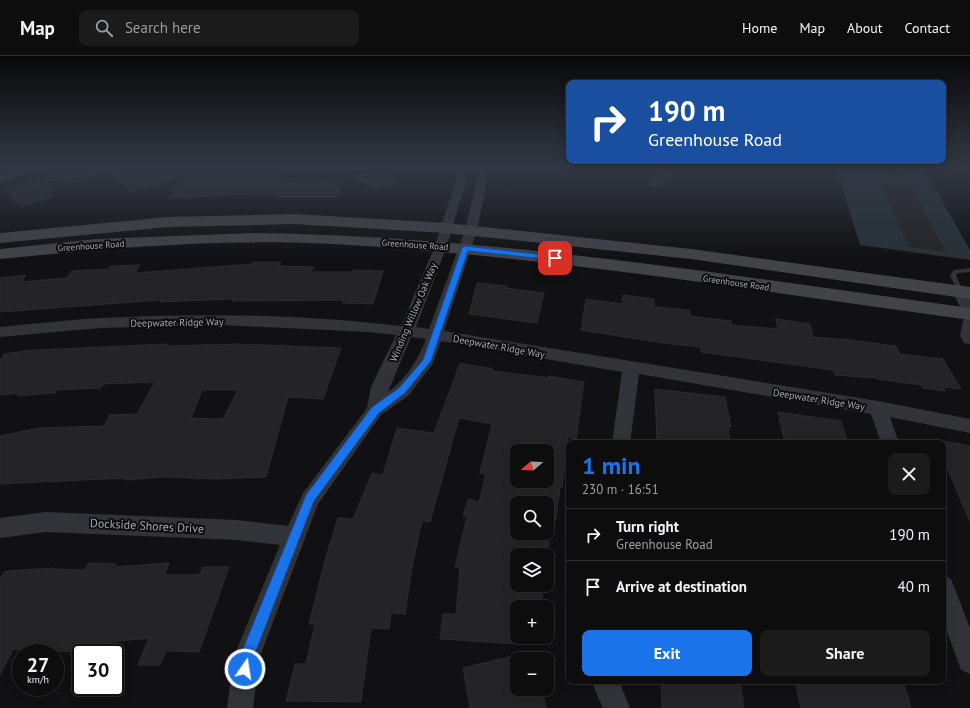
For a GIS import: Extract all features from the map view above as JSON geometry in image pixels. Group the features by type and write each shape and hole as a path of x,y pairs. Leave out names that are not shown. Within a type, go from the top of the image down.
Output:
{"street":[{"name":"Winding Willow Oak Way","path":"375,410 380,387 406,333 442,246 456,197"},
{"name":"Winding Willow Oak Way","path":"240,708 247,656 310,499 375,410 402,391 426,361 471,230 477,197"},
{"name":"Greenhouse Road","path":"0,238 168,222 294,219 471,230 691,254 965,292"},
{"name":"Greenhouse Road","path":"0,254 96,244 254,238 331,239 509,252 970,313"},
{"path":"965,292 970,313"},
{"path":"970,319 968,336 970,339"},
{"name":"Deepwater Ridge Way","path":"0,332 100,323 221,320 368,328 436,335 878,408 970,426"},
{"path":"621,440 631,368"},
{"path":"878,408 889,440"},
{"name":"Dockside Shores Drive","path":"0,528 46,522 237,530 294,537"},
{"path":"946,595 970,661"},
{"path":"607,684 617,708"}],"lane":[{"path":"965,292 952,275 956,271 970,270"}],"shaded area":[{"path":"845,197 940,197 970,250 970,260 860,245"}],"building":[{"path":"12,197 50,197 20,207"},
{"path":"887,197 917,197 946,252 909,247"},
{"path":"253,262 281,262 279,266 313,267 311,272 353,272 354,270 383,271 373,304 342,303 343,300 232,301 233,299 160,302 161,300 0,312 0,278 26,275 21,282 67,278 71,271 109,269 111,266 140,265 135,273 252,264"},
{"path":"477,283 507,286 506,288 544,293 537,323 469,314"},
{"path":"623,295 654,299 654,307 689,310 691,316 731,321 731,325 778,329 776,319 810,324 813,337 896,346 900,354 943,359 961,389 943,387 945,391 923,388 921,385 876,378 835,375 833,370 701,352 701,347 663,343 581,330 586,299 622,304"},
{"path":"168,344 167,346 238,344 341,348 323,399 288,397 266,477 217,479 163,477 125,480 126,478 0,484 0,436 39,428 104,426 110,415 137,414 155,382 103,384 101,388 57,390 55,393 17,396 19,393 0,395 0,360 4,354 35,350","holes":["202,390 238,390 223,419 191,418"]},
{"path":"460,363 493,369 492,371 549,378 549,376 584,382 576,439 568,437 568,440 566,440 562,488 560,487 556,519 554,519 554,496 510,496 510,540 549,540 548,548 510,548 510,592 543,592 542,600 510,600 510,644 440,639 443,614 456,614 460,568 455,567 467,517 463,516 468,499 479,502 486,474 480,473 492,424 459,418 430,522 422,520 412,568 405,614 391,613 389,629 371,628 361,702 286,701 295,664 306,664 315,624 309,624 325,560 338,518 353,519 372,473 383,475 397,428 434,433"},
{"path":"655,389 725,397 731,427 728,427 730,440 657,440"},
{"path":"778,412 841,421 847,440 784,440"},
{"path":"946,442 970,446 970,522 946,465"},
{"path":"89,563 116,564 115,567 169,563 165,575 199,575 203,567 229,567 199,652 166,651 160,665 138,665 149,638 109,642 108,644 72,644 72,652 64,651 64,644 12,644 12,651 0,675 0,579 5,571 54,568 53,569 85,570"},
{"path":"510,657 510,696 543,696 546,708 470,708 463,668"},
{"path":"661,684 740,684 744,708 662,708"},
{"path":"795,684 826,686 826,684 904,684 911,708 801,708"}],"route":[{"path":"245,669 247,656 310,499 375,410 402,391 426,361 465,248 555,258"}]}
